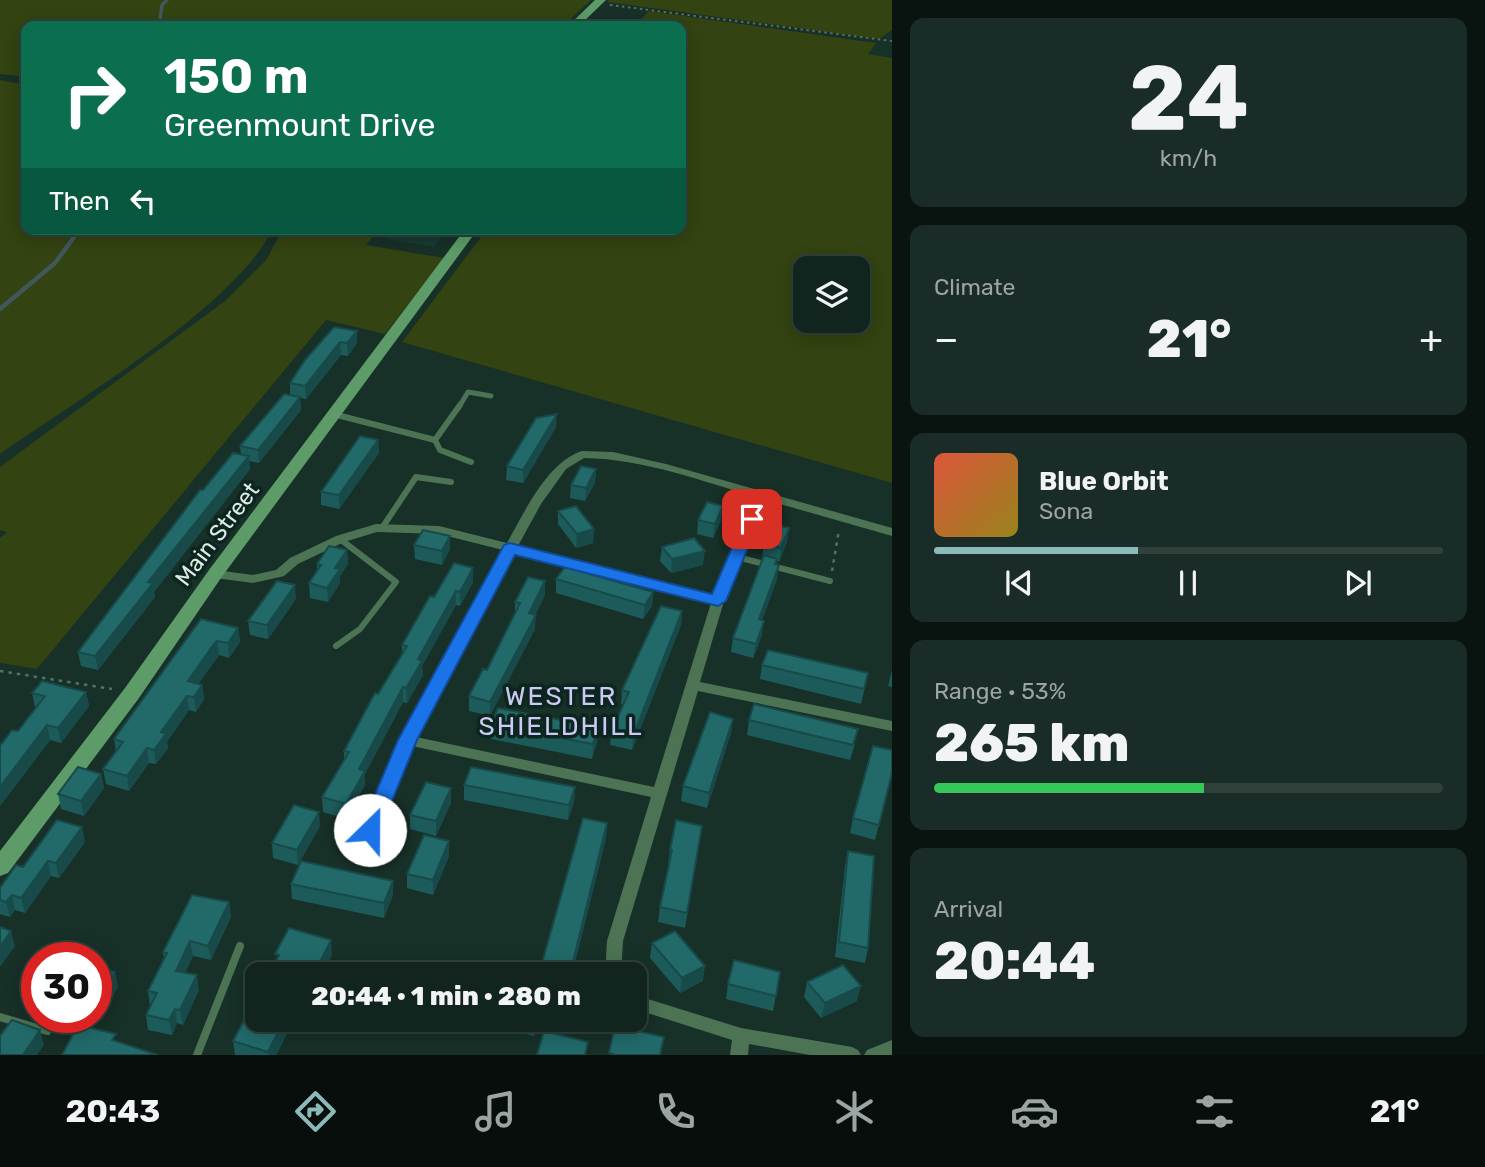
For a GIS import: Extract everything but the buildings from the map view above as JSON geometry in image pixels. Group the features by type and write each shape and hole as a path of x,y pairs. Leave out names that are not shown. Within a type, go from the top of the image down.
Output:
{"street":[{"path":"578,21 599,1"},
{"name":"Main Street","path":"0,867 132,693 215,574 337,415 468,235"},
{"path":"370,830 407,740 535,503 562,467 582,454 613,454 892,532"},
{"path":"614,962 615,941 657,793 694,685 718,601 752,519 771,496"},
{"path":"215,574 253,579 280,573 294,561 341,539 382,528 439,530 718,601"},
{"path":"694,685 892,726"},
{"path":"407,740 657,793"},
{"path":"647,1006 741,1035 852,1055"},
{"path":"738,1055 741,1035"},
{"path":"873,1055 892,1047"}],"lane":[{"path":"435,440 443,433 468,392 491,396"},
{"path":"337,415 435,440 440,450 471,462"},
{"path":"382,528 416,477 451,482"},
{"path":"336,646 360,629 396,582 341,539"},
{"path":"736,557 830,581"},
{"path":"197,1055 213,1018 225,971 240,946"},
{"path":"0,1017 21,1023"}],"path":[{"path":"599,1 892,41"},
{"path":"830,581 842,516"},
{"path":"0,671 132,693"}],"shaded area":[{"path":"389,235 443,235 434,247 386,239"}],"green space":[{"path":"0,0 591,0 568,21 21,21 21,76 0,74"},
{"path":"892,0 892,30 879,39 607,2"},
{"path":"649,11 876,43 868,54 892,58 892,483 402,342 482,235 686,235 686,21 640,21"},
{"path":"0,80 21,84 21,235 268,235 254,258 190,320 108,381 0,454"},
{"path":"280,235 374,235 366,245 444,258 385,334 326,320 37,669 0,663 0,538 7,532 0,530 0,467 225,301 266,260"}],"waterway":[{"path":"160,21 162,5 167,0"},
{"path":"0,309 55,263 76,235"}],"district":[{"name":"WESTER SHIELDHILL","path":"561,711"}],"route":[{"path":"370,830 407,740 510,548 718,601 752,519"}]}
